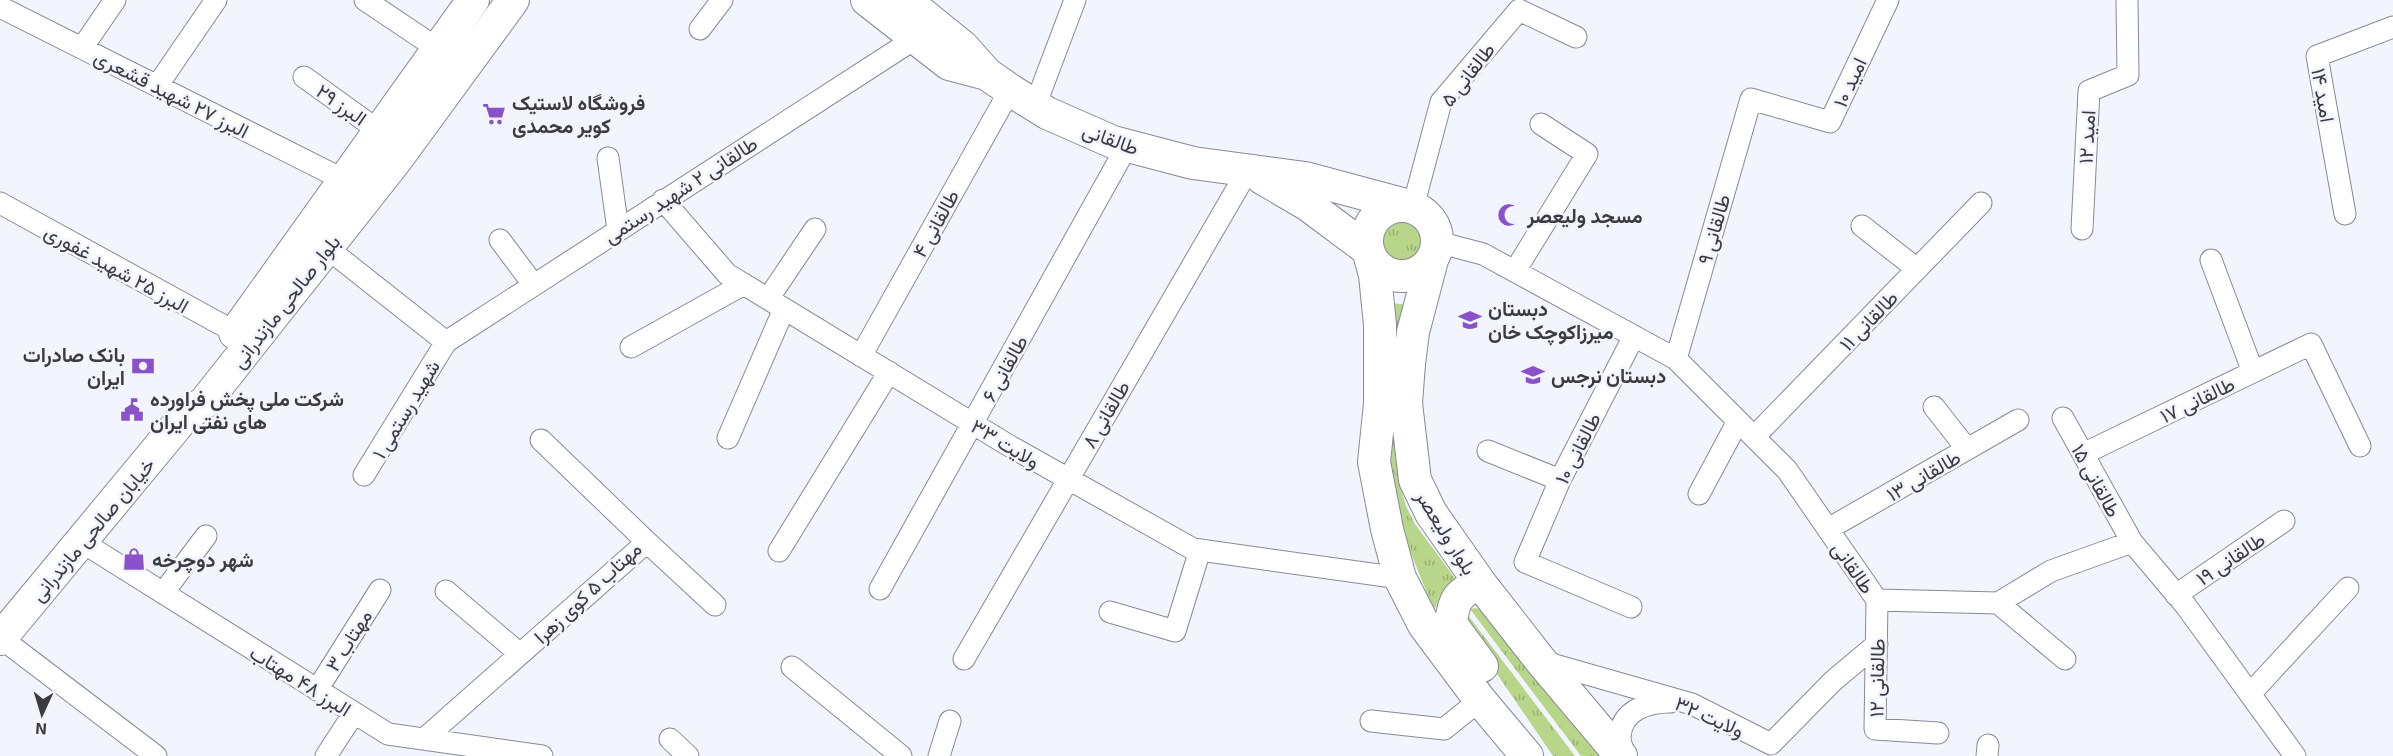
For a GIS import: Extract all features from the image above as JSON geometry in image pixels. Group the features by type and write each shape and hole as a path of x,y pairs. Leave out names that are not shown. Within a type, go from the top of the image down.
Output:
{"main road":[{"name":"بلوار صالحی مازندرانی","path":"184,417 190,394 473,0"},
{"name":"بلوار صالحی مازندرانی","path":"184,417 205,402 327,248 396,160 513,0"},
{"path":"867,0 918,13 963,46 1011,90"},
{"name":"طالقانی","path":"1011,90 1069,123 1113,142 1193,163 1305,178 1413,207"},
{"name":"طالقانی","path":"1248,170 1308,205 1369,253"},
{"path":"1369,253 1378,266 1388,273 1400,276 1418,272 1435,251 1436,231 1431,220 1423,212 1413,207 1392,207 1374,218 1366,238 1369,253 1375,275 1380,325 1380,405 1374,462 1387,529 1400,578 1424,625 1480,700 1527,756"},
{"name":"بلوار ولیعصر","path":"1435,251 1413,332 1408,374 1406,403 1415,480 1431,513 1480,583 1541,661 1623,756"},
{"name":"خیابان صالحی مازندرانی","path":"0,639 184,417"},
{"path":"1480,583 1463,591 1458,598 1453,606 1451,624 1547,756"}],"street":[{"path":"82,48 115,0"},
{"path":"157,86 216,0"},
{"path":"365,0 438,49"},
{"path":"700,29 722,0"},
{"name":"طالقانی ۴","path":"861,356 1011,90 1075,0"},
{"name":"امید ۱۰","path":"1751,99 1830,122 1888,0"},
{"name":"امید ۱۲","path":"2082,229 2089,91 2128,75 2127,0"},
{"name":"طالقانی ۵","path":"1413,207 1441,102 1512,5 1576,37"},
{"name":"البرز ۲۷ شهید قشعری","path":"0,7 344,180"},
{"name":"طالقانی ۲ شهید رستمی","path":"446,342 663,200 918,13"},
{"name":"امید ۱۴","path":"2345,214 2317,56 2393,27"},
{"name":"البرز ۲۹","path":"304,77 380,131"},
{"name":"طالقانی ۹","path":"1676,358 1751,99"},
{"path":"1515,271 1587,154 1541,124"},
{"name":"طالقانی ۶","path":"880,589 1127,146"},
{"path":"608,158 618,230"},
{"name":"طالقانی ۸","path":"964,659 1248,170"},
{"name":"ولایت ٣۳","path":"663,200 727,274 973,424 1193,549 1400,578"},
{"name":"البرز ۲۵ شهید غفوری","path":"0,203 235,332"},
{"name":"طالقانی ۱۱","path":"1754,437 1982,203"},
{"path":"1862,226 1917,269"},
{"path":"728,438 776,304 815,229"},
{"path":"500,240 533,284"},
{"path":"327,248 446,342"},
{"name":"طالقانی","path":"1435,251 1482,254 1676,358 1787,470 1877,600 1998,603"},
{"path":"2211,260 2253,372"},
{"path":"631,347 744,284"},
{"name":"طالقانی ۱۰","path":"1630,607 1525,562 1560,480 1634,336"},
{"name":"شهید رستمی ۱","path":"364,475 446,342"},
{"name":"طالقانی ۱۷","path":"2082,454 2312,344 2360,446"},
{"path":"779,551 889,372"},
{"path":"1934,407 1967,449"},
{"name":"طالقانی ۱۵","path":"2062,418 2132,542"},
{"name":"طالقانی ۱۳","path":"1828,529 2018,420"},
{"path":"1699,494 1738,421"},
{"name":"مهتاب ۵ کوی زهرا","path":"423,739 647,542 541,440"},
{"path":"1488,451 1560,480"},
{"name":"طالقانی ۱‍۹","path":"2176,595 2284,521"},
{"path":"163,593 206,536"},
{"name":"البرز ۴۸ مهتاب","path":"82,542 388,734 543,756"},
{"path":"647,542 716,605"},
{"path":"2065,659 1998,603 2051,571 2132,542 2176,595 2295,756"},
{"path":"1110,612 1175,631 1200,550"},
{"path":"2250,694 2348,588"},
{"name":"مهتاب ۳","path":"317,690 380,590"},
{"path":"446,591 520,654"},
{"name":"طالقانی ۱۲","path":"1877,600 1875,729 1938,733"},
{"path":"0,639 156,756"},
{"name":"ولایت ۳۲","path":"1541,661 1692,704 1771,744 1833,681 1877,644"},
{"path":"792,667 901,756"},
{"path":"1371,721 1444,729 1480,700"},
{"path":"1623,756 1620,738 1624,724 1636,708 1651,703 1692,704"},
{"path":"326,756 354,712"},
{"path":"939,756 950,721"},
{"path":"670,739 688,756"}],"green space":[{"path":"1402,215 1416,219 1424,227 1428,241 1424,255 1416,263 1402,267 1388,263 1380,255 1376,241 1380,227 1388,219"},
{"path":"1389,303 1411,305 1402,343 1396,457 1399,482 1406,506 1415,524 1457,581 1442,593 1434,611 1401,528 1387,465"},
{"path":"1470,609 1481,609 1603,756 1581,756"},
{"path":"1467,614 1575,756 1553,756 1467,630"}],"place":[{"name":"فروشگاه لاستیک کویر محمدی","path":"494,114"},
{"name":"مسجد ولیعصر","path":"1509,215"},
{"name":"دبستان میرزاکوچک خان","path":"1470,320"},
{"name":"بانک صادرات ایران","path":"143,366"},
{"name":"دبستان نرجس","path":"1533,375"},
{"name":"شرکت ملی پخش فراورده های نفتی ایران","path":"132,410"},
{"name":"شهر دوچرخه","path":"134,559"}]}
